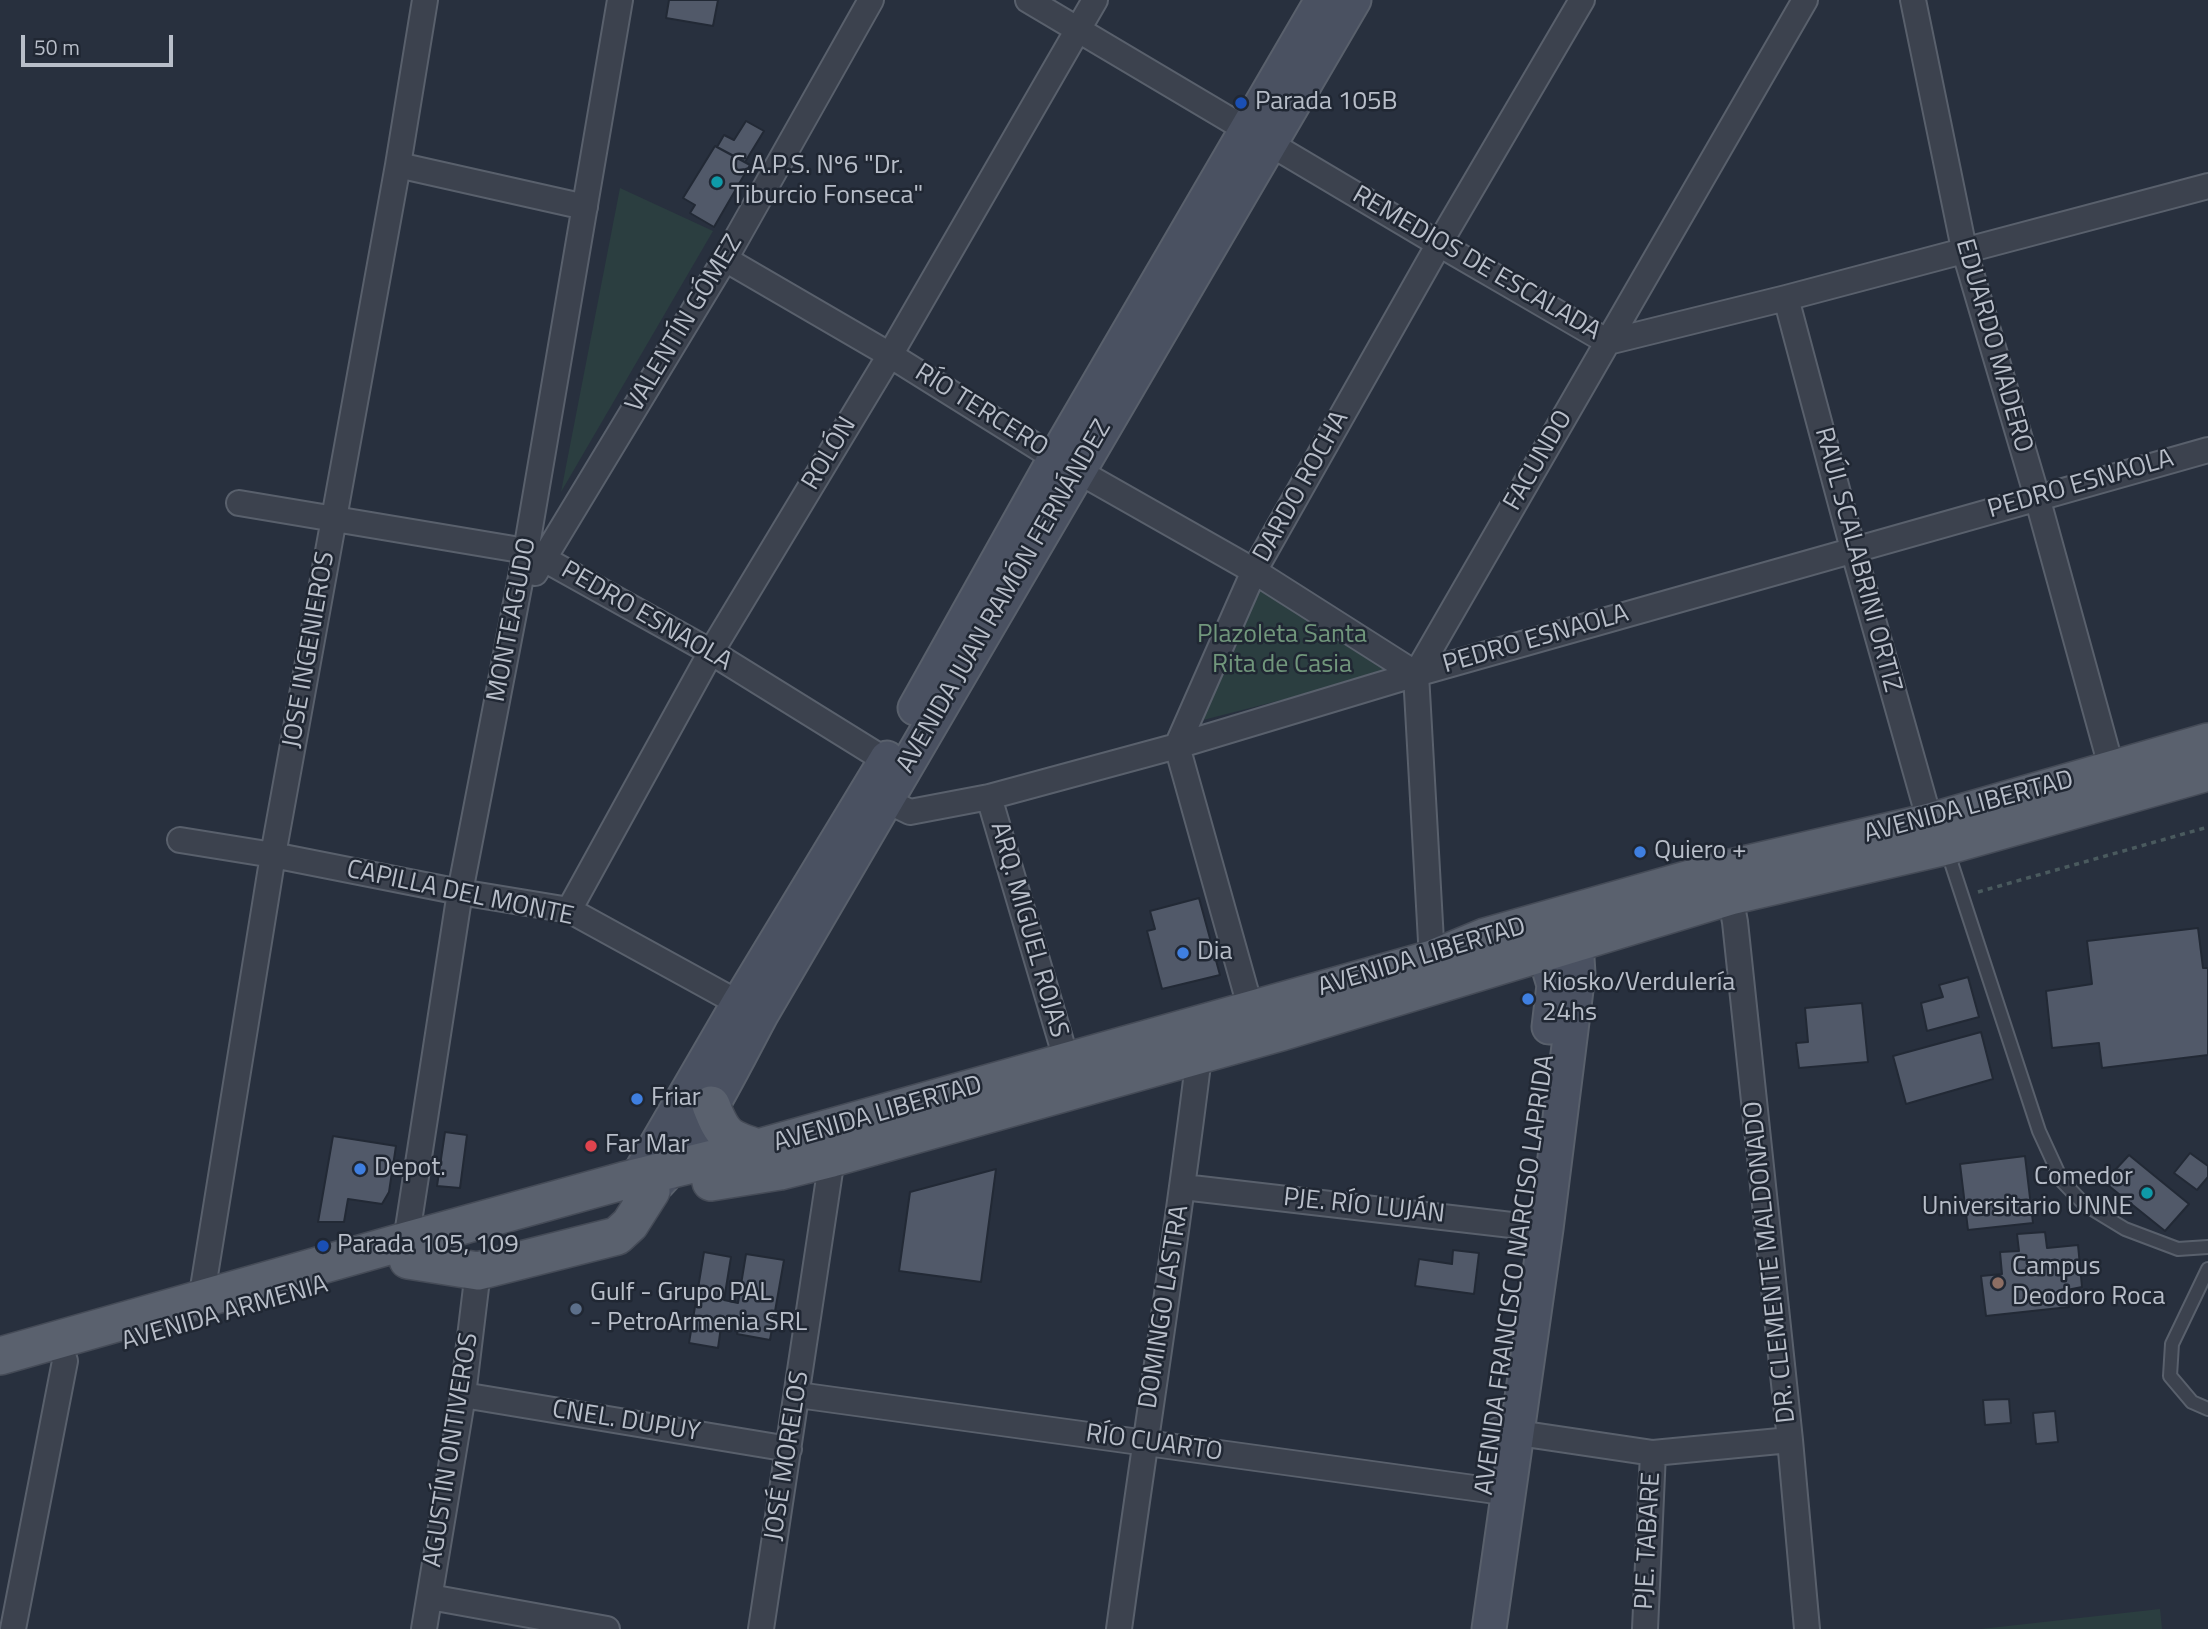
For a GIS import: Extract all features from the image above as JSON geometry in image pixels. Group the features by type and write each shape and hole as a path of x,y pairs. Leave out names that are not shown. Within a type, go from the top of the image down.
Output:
{"main road":[{"name":"AVENIDA JUAN RAMÓN FERNÁNDEZ","path":"1259,138 1322,0"},
{"name":"AVENIDA JUAN RAMÓN FERNÁNDEZ","path":"653,1179 1259,138 1354,0"},
{"name":"AVENIDA LIBERTAD","path":"653,1179 780,1171 832,1158 1194,1042 1730,897 1938,834 2112,769 2208,742"},
{"name":"AVENIDA LIBERTAD","path":"653,1179 1067,1062 1194,1042 1251,1010 1432,959 1485,937 1561,942 1722,870 1938,834 2208,772"},
{"name":"AVENIDA FRANCISCO NARCISO LAPRIDA","path":"1467,1629 1499,1491 1508,1432 1536,1227 1554,985 1561,942"},
{"name":"AVENIDA JUAN RAMÓN FERNÁNDEZ","path":"653,1179 711,1105 750,1010"},
{"path":"711,1105 726,1134 758,1148"},
{"name":"AVENIDA ARMENIA","path":"0,1356 61,1350 653,1179"},
{"path":"407,1251 478,1272 617,1236 630,1224 653,1179"},
{"name":"AVENIDA ARMENIA","path":"0,1380 61,1350 201,1300 407,1251"},
{"name":"AVENIDA FRANCISCO NARCISO LAPRIDA","path":"1489,1629 1499,1491"}],"street":[{"name":"JOSE INGENIEROS","path":"201,1300 273,855 398,165 425,0"},
{"name":"MONTEAGUDO","path":"407,1251 460,892 516,608 535,555 585,207 620,0"},
{"name":"VALENTÍN GÓMEZ","path":"535,555 725,259 871,0"},
{"name":"REMEDIOS DE ESCALADA","path":"1028,0 1608,342 1786,298 2208,186"},
{"name":"ROLÓN","path":"569,910 711,652 890,355 1095,0"},
{"name":"DARDO ROCHA","path":"1177,746 1254,571 1439,244 1582,0"},
{"name":"FACUNDO","path":"1416,674 1805,0"},
{"name":"EDUARDO MADERO","path":"1913,0 1964,249 2112,769"},
{"path":"398,165 585,207"},
{"name":"RÍO TERCERO","path":"725,259 890,355 1067,464 1254,571 1416,674"},
{"name":"RAÚL SCALABRINI ORTIZ","path":"1786,298 1853,550 1938,834"},
{"name":"PEDRO ESNAOLA","path":"877,796 910,812 989,797 1177,746 1416,674 2208,450"},
{"name":"PEDRO ESNAOLA","path":"239,503 535,555 711,652 895,766"},
{"path":"1416,674 1432,959"},
{"path":"1177,746 1251,1010"},
{"name":"ARQ. MIGUEL ROJAS","path":"989,797 1067,1062"},
{"name":"CAPILLA DEL MONTE","path":"180,840 569,910 750,1010"},
{"name":"DR. CLEMENTE MALDONADO","path":"1730,897 1735,922 1790,1440 1807,1629"},
{"name":"DOMINGO LASTRA","path":"1119,1629 1183,1187 1194,1042"},
{"name":"JOSÉ MORELOS","path":"761,1629 832,1158"},
{"name":"PJE. RÍO LUJÁN","path":"1183,1187 1536,1227"},
{"name":"AGUSTÍN ONTIVEROS","path":"424,1629 463,1395 478,1272"},
{"path":"13,1629 61,1350"},
{"name":"CNEL. DUPUY","path":"463,1395 789,1449"},
{"name":"RÍO CUARTO","path":"798,1395 1499,1491"},
{"path":"1508,1432 1653,1453 1790,1440"},
{"name":"PJE. TABARE","path":"1645,1629 1653,1453"},
{"path":"430,1597 607,1629"}],"lane":[{"path":"1938,834 1963,897 2039,1131 2062,1181 2084,1204 2125,1229 2178,1249 2208,1247"},
{"path":"2208,1269 2172,1344 2170,1376 2192,1402 2208,1409"}],"path":[{"path":"1963,897 2208,827"}],"green space":[{"path":"620,188 713,231 561,492"},
{"name":"Plazoleta Santa Rita de Casia","path":"1259,581 1399,670 1203,720"},
{"path":"2160,1609 2162,1629 1981,1629"}],"building":[{"path":"669,0 718,0 713,26 666,18"},
{"path":"746,121 764,131 745,162 717,147 724,135 734,140"},
{"name":"C.A.P.S. Nº6 \"Dr. Tiburcio Fonseca\"","path":"715,146 750,165 714,227 690,213 695,205 683,198"},
{"name":"Dia","path":"1199,898 1220,975 1162,989 1147,931 1155,929 1150,911"},
{"path":"2198,928 2203,968 2208,968 2208,1055 2102,1068 2099,1043 2052,1048 2046,991 2092,984 2087,941"},
{"path":"1968,977 1979,1017 1927,1031 1921,1003 1943,997 1939,985"},
{"path":"1862,1003 1868,1062 1799,1068 1796,1043 1808,1042 1805,1008"},
{"path":"1981,1032 1993,1079 1906,1104 1893,1056"},
{"path":"445,1132 467,1135 460,1188 437,1186"},
{"name":"Depot.","path":"333,1136 396,1146 389,1192 382,1204 348,1199 344,1222 318,1222"},
{"path":"2190,1153 2208,1166 2208,1177 2197,1190 2174,1173"},
{"name":"Comedor Universitario UNNE","path":"2129,1155 2189,1204 2165,1231 2104,1182"},
{"path":"2025,1156 2033,1223 1968,1230 1960,1164"},
{"path":"996,1169 981,1282 899,1271 910,1192"},
{"path":"2045,1232 2047,1248 2078,1245 2082,1287 2067,1290 2069,1307 1986,1316 1981,1276 2002,1274 2000,1252 2019,1251 2017,1234"},
{"path":"1453,1250 1479,1253 1474,1294 1415,1286 1419,1259 1452,1264"},
{"path":"704,1252 731,1257 724,1300 738,1303 746,1254 784,1260 770,1340 737,1334 738,1322 722,1320 718,1348 689,1343"},
{"path":"2009,1399 2011,1423 1985,1425 1983,1400"},
{"path":"2055,1411 2058,1442 2036,1444 2033,1413"}],"place":[{"name":"Parada 105B","path":"1241,103"},
{"name":"C.A.P.S. Nº6 \"Dr. Tiburcio Fonseca\"","path":"717,182"},
{"name":"Quiero +","path":"1640,852"},
{"name":"Dia","path":"1183,953"},
{"name":"Kiosko/Verdulería 24hs","path":"1528,999"},
{"name":"Friar","path":"637,1099"},
{"name":"Far Mar","path":"591,1146"},
{"name":"Depot.","path":"360,1169"},
{"name":"Comedor Universitario UNNE","path":"2147,1193"},
{"name":"Parada 105, 109","path":"323,1246"},
{"name":"Campus Deodoro Roca","path":"1998,1283"},
{"name":"Gulf - Grupo PAL - PetroArmenia SRL","path":"576,1309"}]}
